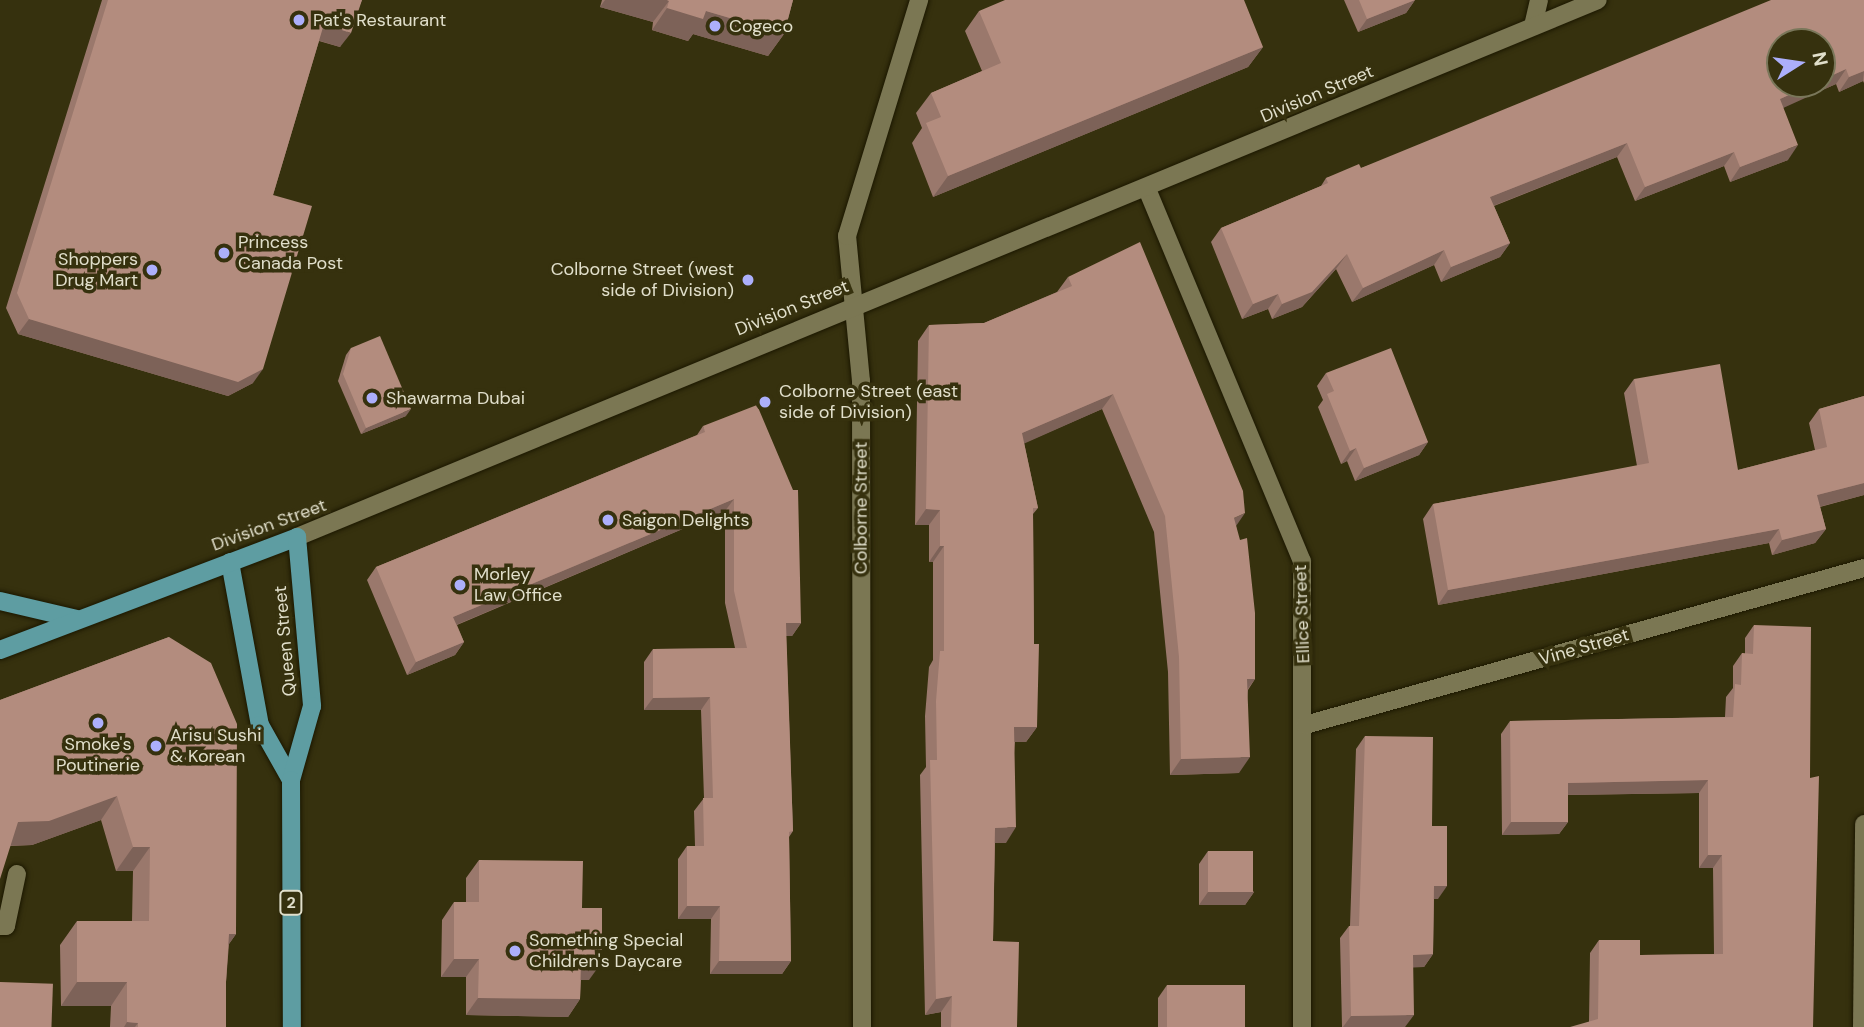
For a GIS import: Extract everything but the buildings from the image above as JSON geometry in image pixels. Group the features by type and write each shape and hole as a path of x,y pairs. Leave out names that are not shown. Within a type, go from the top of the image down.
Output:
{"main road":[{"name":"Division Street","path":"0,650 297,537"},
{"name":"Queen Street","path":"292,1027 291,780 312,706 297,537"},
{"name":"Queen Street","path":"230,562 260,725 291,780"},
{"path":"0,601 77,619"}],"street":[{"name":"Colborne Street","path":"862,1027 861,381 847,236 919,0"},
{"path":"1533,26 1539,0"},
{"name":"Division Street","path":"297,537 852,306 1147,189 1598,0"},
{"name":"Ellice Street","path":"1147,189 1302,561 1305,725 1301,1027"},
{"name":"Vine Street","path":"1305,725 1864,568"},
{"path":"1862,1027 1864,824"},
{"path":"0,926 6,926 17,874"}],"place":[{"name":"Pat's Restaurant","path":"299,20"},
{"name":"Cogeco","path":"715,26"},
{"name":"Princess Canada Post","path":"224,253"},
{"name":"Shoppers Drug Mart","path":"152,270"},
{"name":"Colborne Street (west side of Division)","path":"748,280"},
{"name":"Shawarma Dubai","path":"372,398"},
{"name":"Colborne Street (east side of Division)","path":"765,402"},
{"name":"Saigon Delights","path":"608,520"},
{"name":"Morley Law Office","path":"460,585"},
{"name":"Smoke's Poutinerie","path":"98,723"},
{"name":"Arisu Sushi & Korean","path":"156,746"},
{"name":"Something Special Children's Daycare","path":"515,951"}]}
